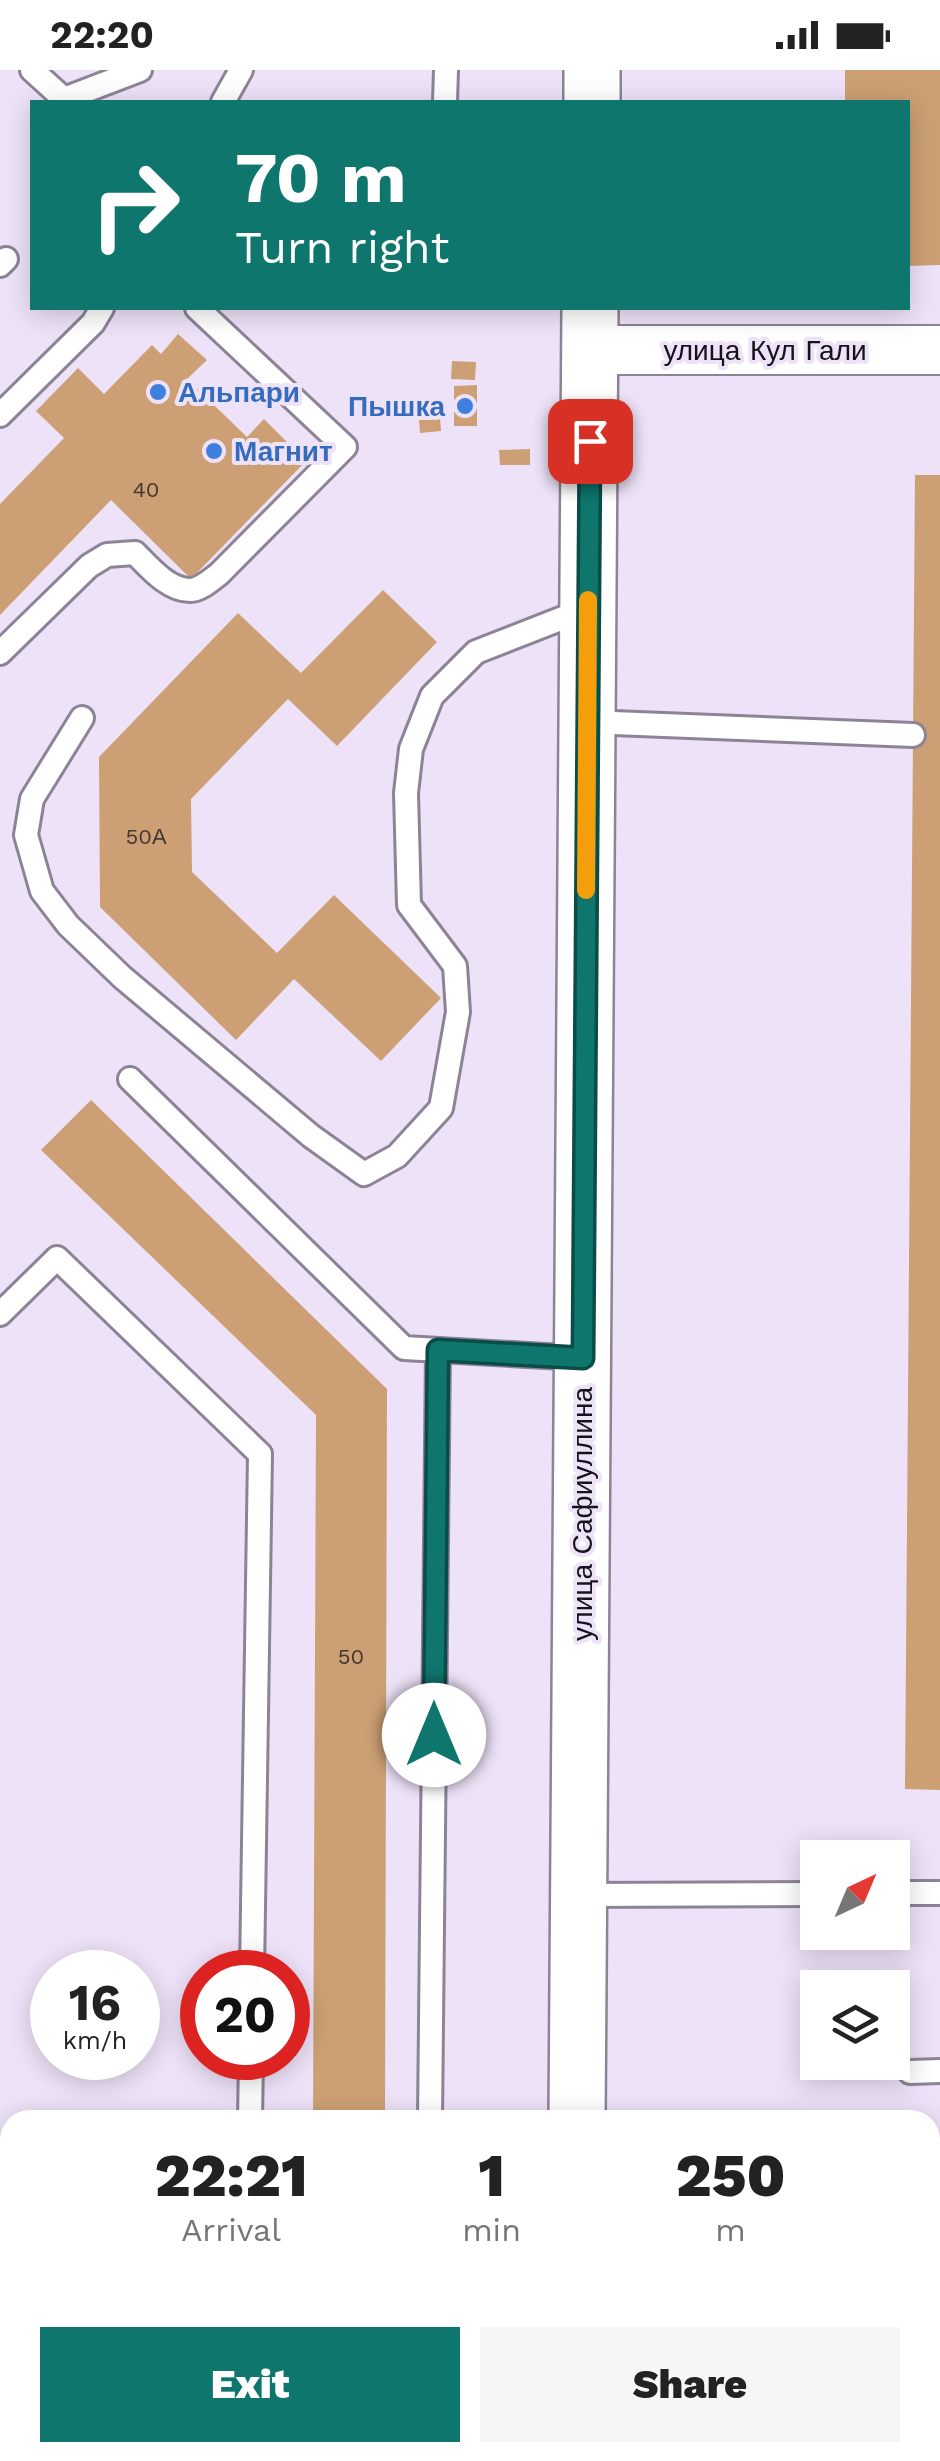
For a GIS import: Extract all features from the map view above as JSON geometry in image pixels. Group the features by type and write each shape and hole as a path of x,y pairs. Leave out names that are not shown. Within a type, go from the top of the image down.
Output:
{"street":[{"path":"592,70 592,100"},
{"name":"улица Кул Гали","path":"590,329 940,350"},
{"name":"улица Сафиуллина","path":"577,2110 590,329"}],"lane":[{"path":"32,70 64,98 140,70"},
{"path":"224,100 240,70"},
{"path":"445,100 446,70"},
{"path":"0,415 101,310"},
{"path":"0,653 89,566 107,555 135,553 158,576 175,586 190,590 200,587 219,574 345,447 199,310"},
{"path":"82,718 32,800 26,834 42,891 68,925 122,978 310,1136 364,1174 397,1156 442,1108 458,1012 456,966 409,905 406,793 411,749 432,696 476,652 588,608"},
{"path":"588,722 913,735"},
{"path":"130,1078 404,1348 583,1358"},
{"path":"0,1314 58,1258 260,1454 252,1950"},
{"path":"430,2110 438,1350"},
{"path":"910,1893 940,1893"},
{"path":"579,1895 800,1894"},
{"path":"910,2072 940,2071"},
{"path":"250,2110 251,2080"}],"building":[{"path":"845,70 940,70 940,265 910,266 910,100 845,100"},
{"path":"178,334 207,360 187,379 247,437 264,419 306,461 191,579 111,500 0,615 0,504 64,438 36,411 78,368 104,394 152,345 161,354"},
{"path":"452,361 476,362 475,380 451,379"},
{"name":"Пышка","path":"477,385 477,426 454,426 454,386"},
{"path":"440,418 441,431 420,433 419,420"},
{"path":"530,449 530,465 500,465 499,450"},
{"path":"915,475 940,475 940,1790 905,1789"},
{"path":"383,590 437,642 337,746 288,699 191,799 192,872 277,953 334,895 441,998 381,1061 294,979 236,1040 100,907 99,757 238,613 301,673"},
{"path":"91,1100 387,1389 385,2110 313,2110 316,1415 41,1150"}],"slow traffic":[{"path":"586,890 588,600"}],"place":[{"name":"Альпари","path":"158,392"},
{"name":"Пышка","path":"465,406"},
{"name":"Магнит","path":"214,451"}],"route":[{"path":"434,1735 438,1350 583,1358 590,441"}]}
